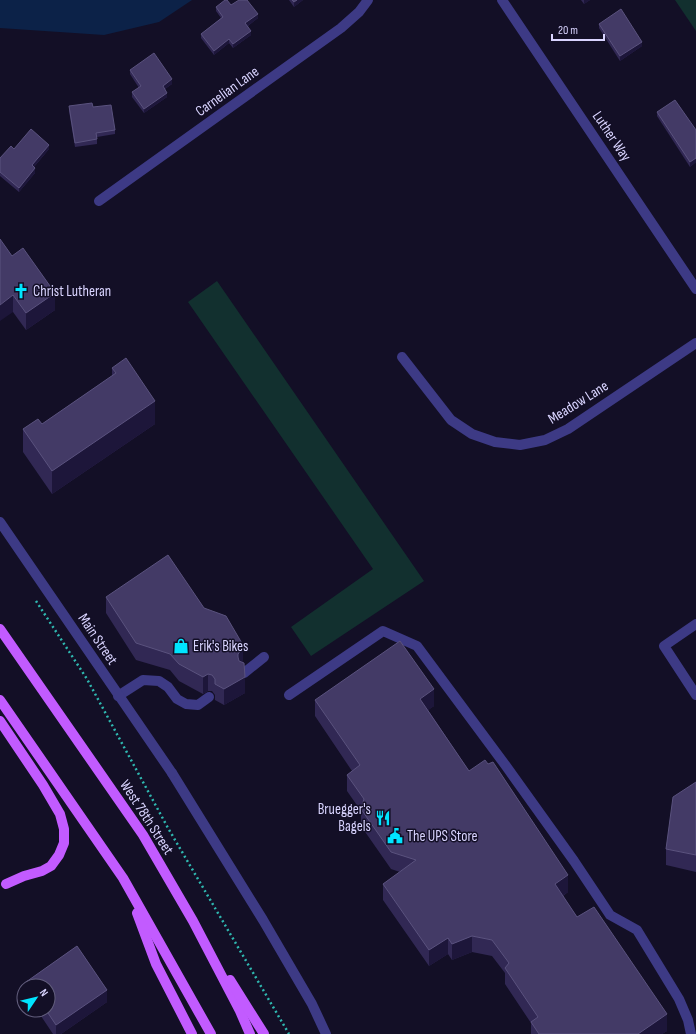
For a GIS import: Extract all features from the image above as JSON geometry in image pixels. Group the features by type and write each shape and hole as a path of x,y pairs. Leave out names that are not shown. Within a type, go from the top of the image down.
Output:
{"main road":[{"name":"West 78th Street","path":"0,629 143,836 193,921 240,1011 250,1034"},
{"path":"0,700 123,878 210,1034"},
{"path":"0,722 44,785 60,814 64,829 64,843 52,866 42,871 24,876 3,886"},
{"path":"123,878 156,964 192,1034"},
{"path":"193,921 264,1034"}],"street":[{"name":"Carnelian Lane","path":"100,201 341,28 359,12 368,0"},
{"name":"Luther Way","path":"502,0 696,289"},
{"name":"Meadow Lane","path":"402,357 451,420 472,434 495,442 520,446 544,440 568,429 696,343"},
{"name":"Main Street","path":"0,522 172,773 263,920 312,1004 326,1034"},
{"path":"696,624 664,646 696,695"},
{"path":"289,695 382,631 417,646 506,766 574,861 610,915 636,930 679,999 688,1020 691,1034"},
{"path":"244,673 264,657"},
{"path":"118,696 143,680 159,681 168,687 177,699 186,704 198,705 209,697"}],"path":[{"path":"33,597 87,679 168,828 289,1034"}],"green space":[{"path":"675,0 696,0 696,31"},
{"path":"217,281 424,581 311,656 291,627 373,569 188,302"}],"water":[{"path":"0,0 192,0 159,22 104,35 0,28"}],"building":[{"path":"227,0 231,5 239,0 247,0 258,14 245,23 251,31 233,44 229,39 214,51 201,34 223,17 216,7"},
{"path":"621,9 642,42 620,56 599,24"},
{"path":"154,53 172,79 163,86 167,93 144,109 132,92 141,86 130,70"},
{"path":"675,100 696,130 696,158 690,162 657,112"},
{"path":"92,103 93,107 111,105 115,130 96,133 97,139 75,143 69,106"},
{"path":"31,129 49,145 32,165 35,168 19,188 0,172 0,158 11,146 14,149"},
{"name":"Christ Lutheran","path":"0,239 12,256 23,248 55,293 26,313 13,295 0,305"},
{"path":"126,358 155,401 52,471 23,429 38,419 42,424 116,373 112,368"},
{"name":"Erik's Bikes","path":"168,555 204,608 226,616 243,645 243,649 238,654 238,657 239,661 244,663 245,677 224,689 215,684 215,679 212,675 208,674 203,677 179,664 170,654 136,643 106,597"},
{"path":"400,641 434,689 420,699 469,771 485,760 488,764 493,762 568,875 555,884 577,917 594,907 667,1014 638,1034 539,1034 531,1022 538,1017 505,968 509,963 492,940 472,936 452,944 448,938 429,950 383,884 416,860 391,852 361,809 364,799 347,775 360,765 315,700"},
{"path":"696,782 696,855 666,849 673,797"},
{"path":"77,946 107,990 56,1025 51,1018 56,1018 56,978 32,978"}],"place":[{"name":"Christ Lutheran","path":"21,291"},
{"name":"Erik's Bikes","path":"181,646"},
{"name":"Bruegger's Bagels","path":"383,818"},
{"name":"The UPS Store","path":"395,836"}]}
